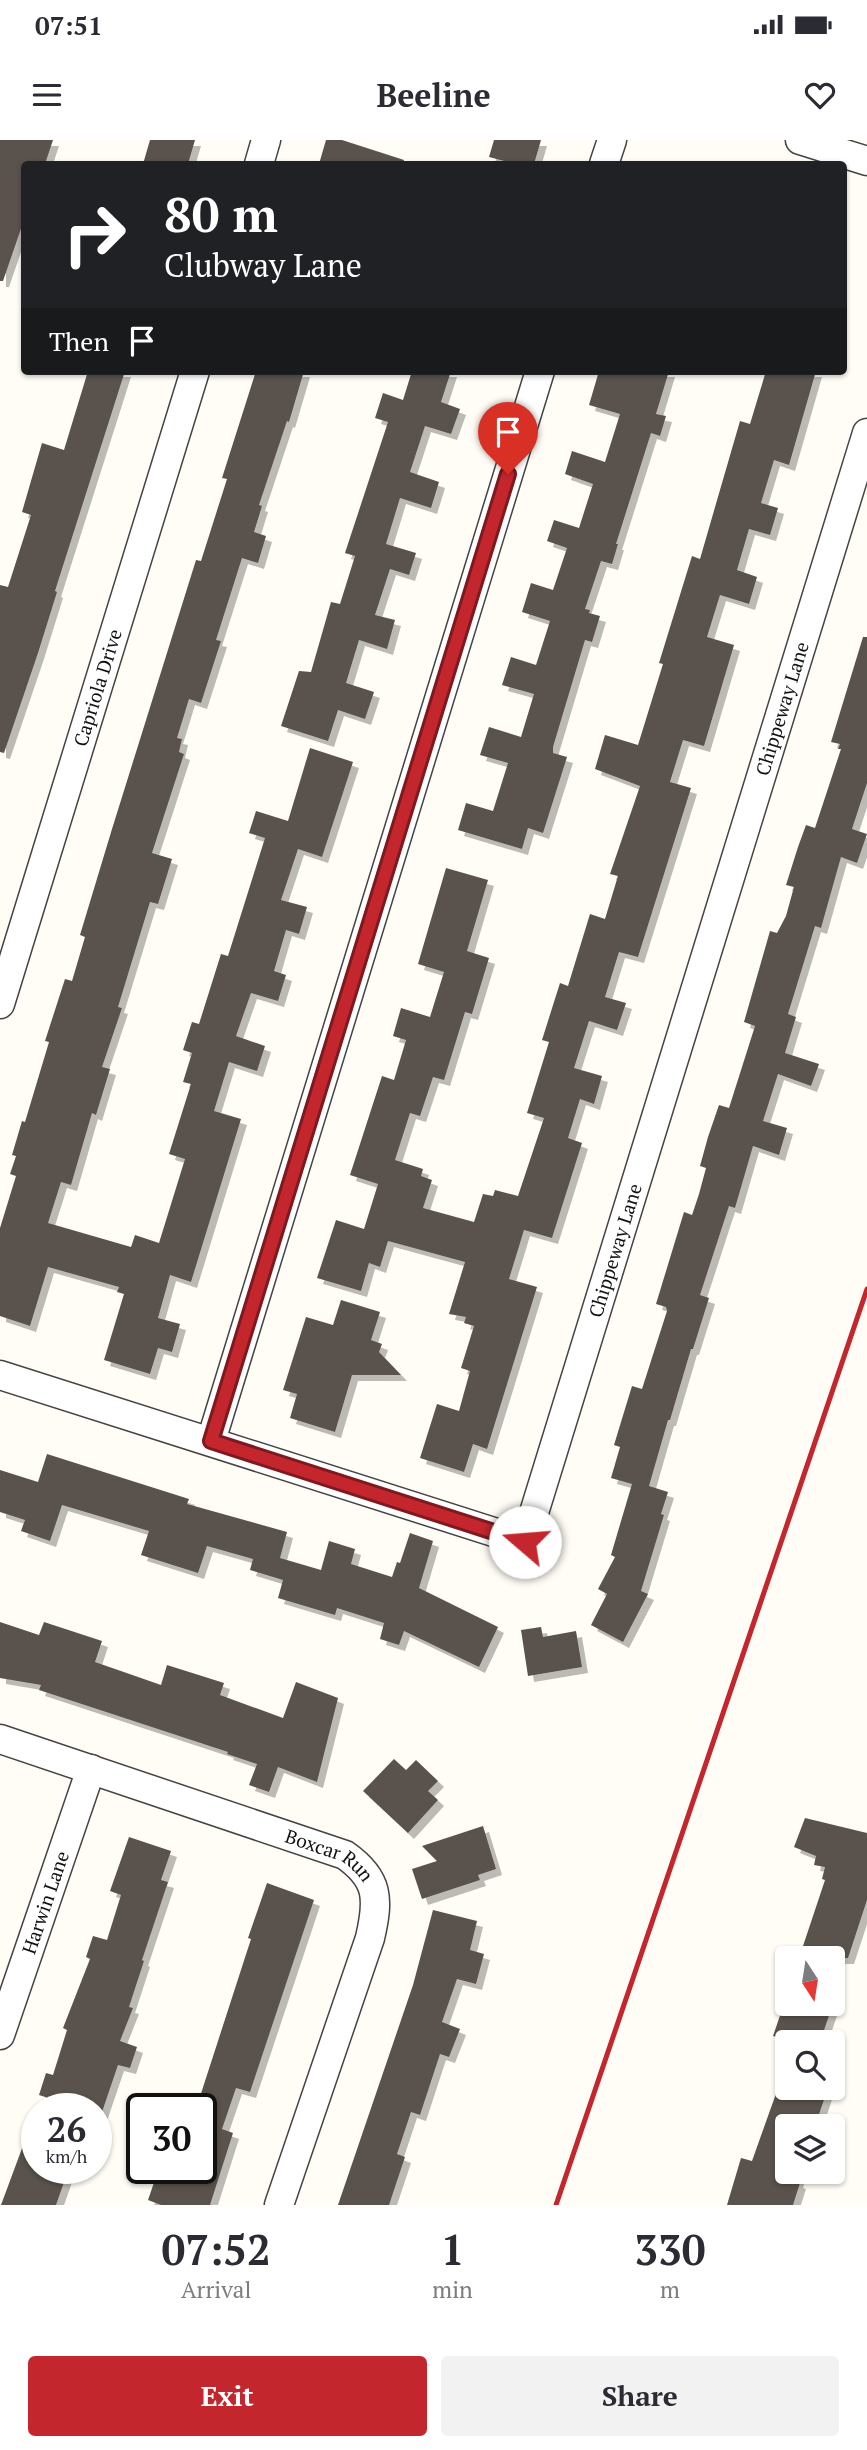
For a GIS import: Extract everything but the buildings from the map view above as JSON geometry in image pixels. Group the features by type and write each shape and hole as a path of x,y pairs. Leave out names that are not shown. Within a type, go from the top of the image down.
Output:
{"street":[{"path":"260,161 266,140"},
{"path":"605,161 612,140"},
{"path":"800,140 867,161"},
{"name":"Capriola Drive","path":"0,1004 194,375"},
{"path":"211,1441 539,375"},
{"name":"Chippeway Lane","path":"0,1375 525,1542 867,433"},
{"name":"Boxcar Run","path":"0,1739 345,1855 358,1864 369,1877 374,1891 375,1915 370,1938 279,2205"},
{"name":"Harwin Lane","path":"0,2035 91,1769"}],"railway":[{"path":"556,2205 867,1289"}],"route":[{"path":"508,474 211,1441 525,1542"}]}
